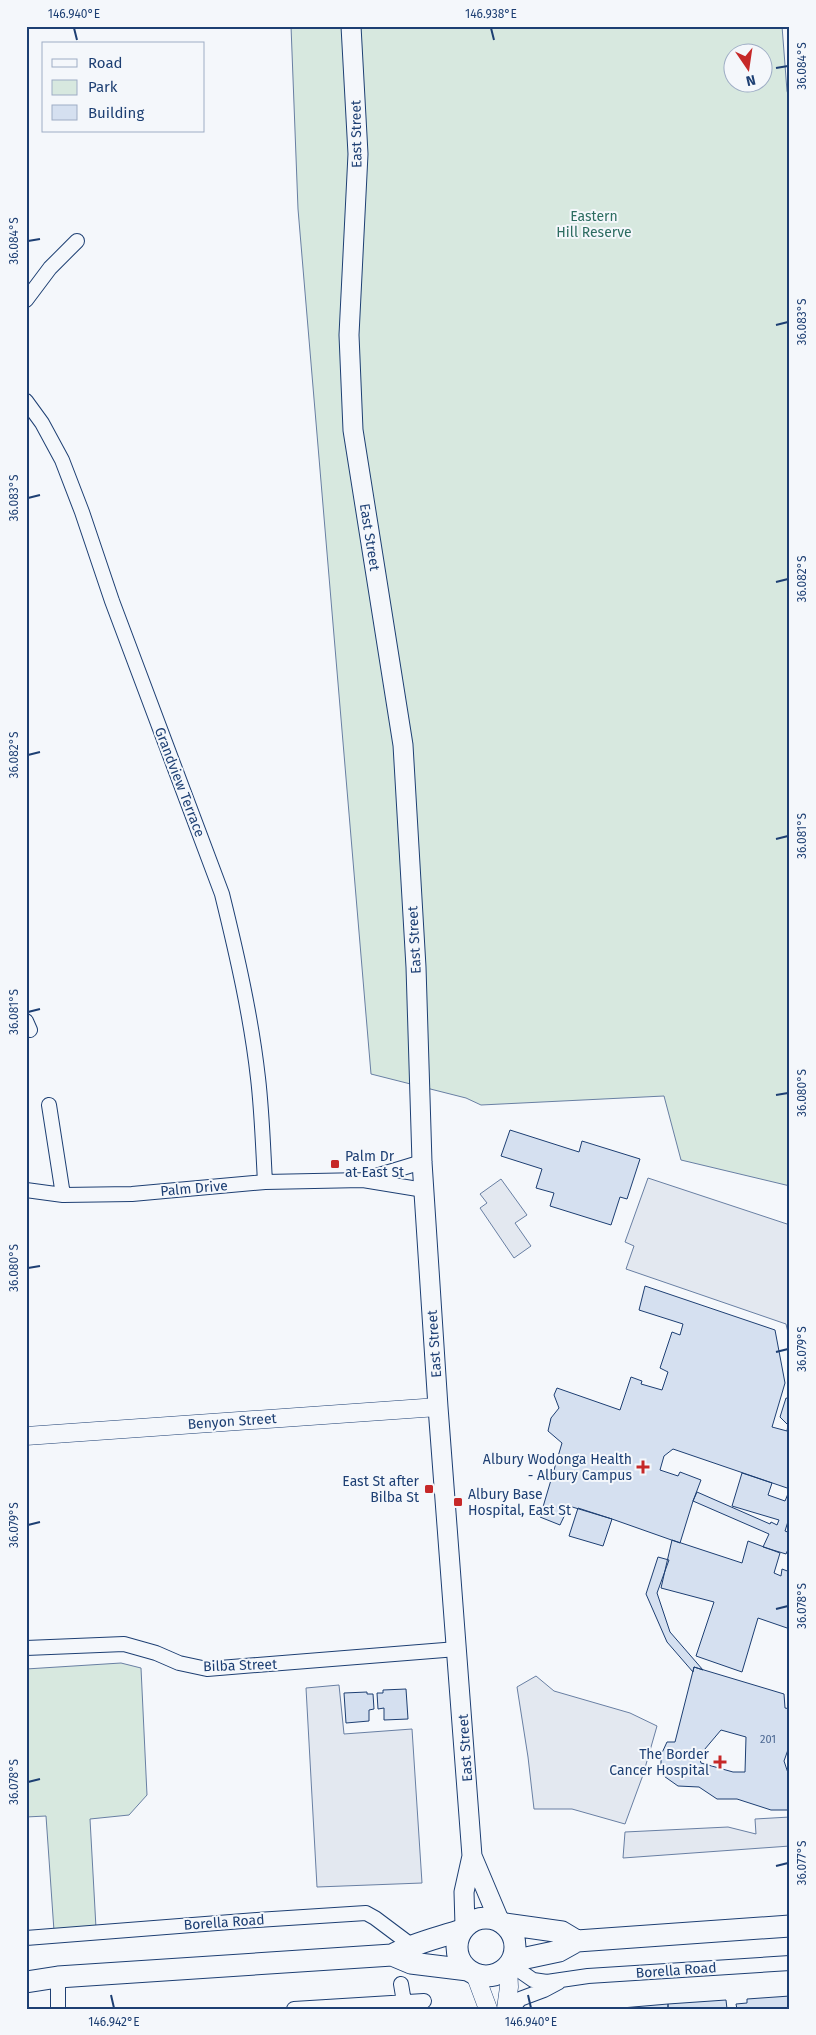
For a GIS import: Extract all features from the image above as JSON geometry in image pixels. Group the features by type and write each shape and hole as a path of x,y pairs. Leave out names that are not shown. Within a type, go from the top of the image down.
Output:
{"main road":[{"name":"East Street","path":"351,26 358,154 349,335 353,430 403,745 416,967 422,1162 438,1407 472,1856 464,1892 463,1928"},
{"name":"East Street","path":"472,1856 502,1922"},
{"path":"26,1982 58,1977 392,1954 411,1945 434,1940 481,1918 490,1918 502,1922 562,1932 577,1941"},
{"path":"392,1954 411,1963 493,1976 510,1964 515,1951 515,1941 511,1932 502,1922"},
{"path":"510,1964 559,1952 577,1941 790,1926"},
{"path":"463,1928 456,1947 458,1956 472,1972"}],"street":[{"path":"26,300 50,268 77,241"},
{"name":"Grandview Terrace","path":"26,402 42,423 62,460 112,601 222,894 234,940 252,1032 258,1080 265,1182"},
{"path":"49,1106 63,1195"},
{"name":"Palm Drive","path":"363,1180 422,1162"},
{"name":"Palm Drive","path":"26,1190 63,1195 132,1194 265,1182 363,1180 424,1190"},
{"name":"Benyon Street","path":"26,1436 438,1407"},
{"name":"Bilba Street","path":"26,1648 124,1644 156,1653 179,1663 207,1669 457,1650"},
{"name":"Borella Road","path":"26,1938 248,1920 366,1914 375,1918 411,1945"},
{"name":"Borella Road","path":"510,1964 533,1980 562,1981 588,1976 790,1962"},
{"path":"506,2009 510,1964"},
{"path":"472,1972 488,2009"},
{"path":"58,1977 58,2009"},
{"name":"Borella Road","path":"512,2009 520,1999 562,1981"},
{"path":"401,1984 404,2002"},
{"path":"294,2009 424,2001"}],"green space":[{"name":"Eastern Hill Reserve","path":"291,26 782,26 787,91 790,101 790,1186 681,1160 664,1096 481,1105 466,1098 371,1074 298,209"},
{"path":"121,1663 141,1668 147,1795 129,1815 90,1819 96,1928 54,1931 46,1816 26,1817 26,1669"}],"shaded area":[{"path":"648,1178 790,1225 790,1341 786,1324 626,1269 634,1246 625,1242"},
{"path":"501,1179 527,1215 515,1223 531,1246 514,1258 480,1208 487,1203 480,1194"},
{"path":"536,1676 554,1691 630,1713 657,1726 643,1775 625,1824 572,1809 534,1809 517,1687"},
{"path":"339,1685 344,1734 412,1729 422,1883 317,1887 306,1688"},
{"path":"790,1817 790,1846 623,1858 625,1832 728,1827 756,1834 755,1819"}],"building":[{"path":"510,1130 579,1152 582,1141 640,1159 627,1199 620,1197 611,1225 550,1206 554,1193 536,1188 542,1169 501,1156"},
{"path":"645,1286 775,1330 785,1383 772,1427 787,1431 788,1425 780,1417 786,1398 790,1399 790,1489 673,1449 664,1456 660,1470 678,1476 680,1472 701,1480 680,1543 569,1506 560,1525 540,1517 562,1443 548,1431 551,1418 559,1408 554,1395 557,1388 620,1410 631,1377 642,1381 641,1384 662,1390 668,1372 660,1368 672,1332 680,1335 683,1324 639,1310"},
{"path":"742,1473 772,1483 768,1495 785,1501 790,1489 790,1515 785,1531 790,1533 790,1545 786,1554 763,1547 769,1534 693,1501 697,1492 770,1524 771,1522 777,1525 779,1520 732,1506"},
{"path":"578,1508 612,1519 603,1546 569,1536"},
{"path":"672,1540 742,1563 748,1541 780,1553 774,1573 781,1576 782,1569 790,1572 790,1629 758,1618 742,1672 696,1656 714,1602 661,1588"},
{"path":"658,1557 669,1560 657,1593 670,1632 703,1670 694,1667 693,1672 667,1642 646,1594"},
{"name":"The Border Cancer Hospital","path":"694,1667 784,1694 785,1708 790,1709 790,1744 784,1761 790,1779 790,1810 771,1810 737,1799 717,1799 699,1787 678,1786 661,1774 661,1755 667,1742 675,1742","holes":["721,1730 746,1737 745,1772 733,1772 701,1763 699,1756"]},
{"path":"406,1689 408,1719 384,1720 384,1708 378,1709 377,1693 383,1693 383,1690"},
{"path":"367,1692 367,1694 373,1694 374,1709 369,1710 369,1721 346,1723 344,1693"},
{"path":"790,1996 790,2009 737,2009 736,2004 747,2003 747,1999"},
{"path":"726,2000 727,2009 668,2009 668,2004"},
{"path":"668,2004 668,2009 610,2009"}],"place":[{"name":"Palm Dr at East St","path":"335,1164"},
{"name":"Albury Wodonga Health - Albury Campus","path":"643,1467"},
{"name":"East St after Bilba St","path":"429,1489"},
{"name":"Albury Base Hospital, East St","path":"458,1502"},
{"name":"The Border Cancer Hospital","path":"720,1762"}]}
